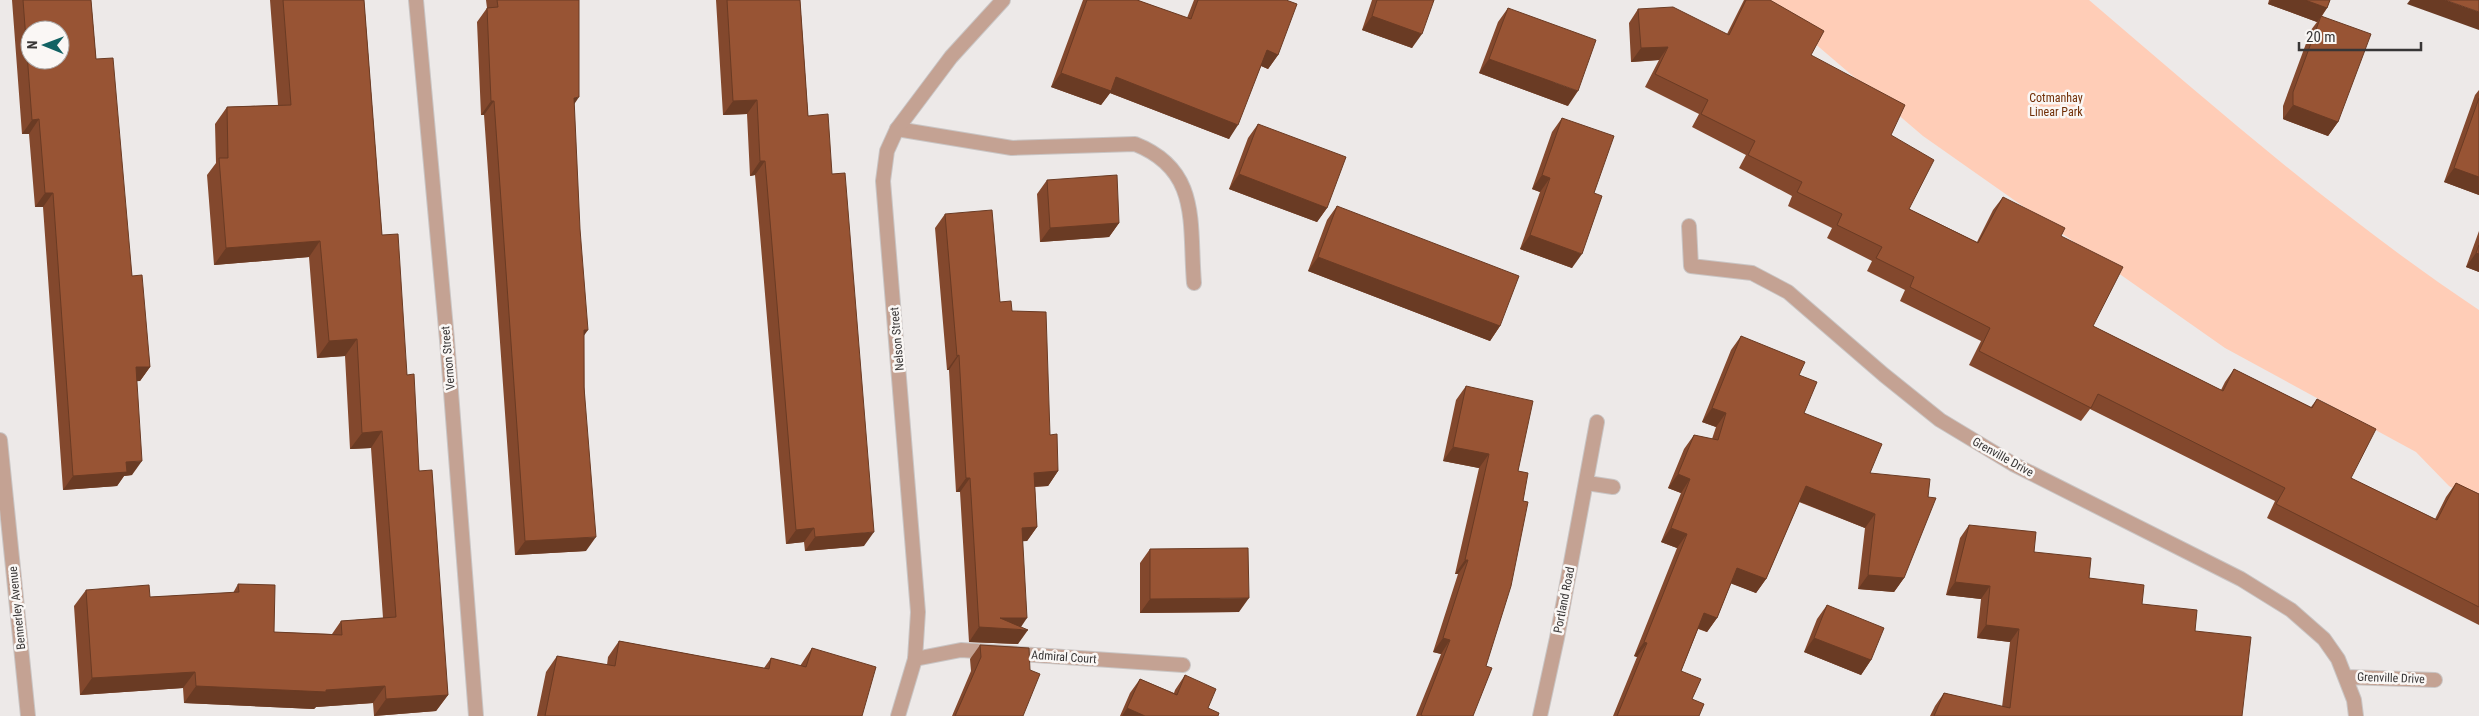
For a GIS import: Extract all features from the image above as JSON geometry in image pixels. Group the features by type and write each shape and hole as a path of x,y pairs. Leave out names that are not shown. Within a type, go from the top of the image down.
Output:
{"street":[{"name":"Vernon Street","path":"416,0 447,340 476,716"},
{"name":"Nelson Street","path":"898,716 915,659 918,612 883,180 887,151 897,129 951,57 1003,0"},
{"path":"897,129 1012,148 1135,144 1152,151 1166,161 1179,177 1187,196 1194,283"},
{"name":"Grenville Drive","path":"1689,226 1691,266 1752,273 1788,292 1884,376 1940,420 2014,464 2241,579 2291,610 2324,640 2346,677 2354,700 2356,716"},
{"name":"Portland Road","path":"1540,716 1587,483 1597,422"},
{"name":"Bennerley Avenue","path":"0,440 4,521 28,716"},
{"path":"1587,483 1613,487"},
{"name":"Admiral Court","path":"915,659 961,650 1183,664"},
{"name":"Grenville Drive","path":"2346,677 2435,680"}],"green space":[{"name":"Cotmanhay Linear Park","path":"1764,0 2089,0 2231,121 2328,200 2428,275 2479,310 2479,504 2449,486 2416,452 2225,348 1923,136"}],"building":[{"path":"23,0 91,0 96,59 113,58 132,276 142,275 150,367 136,367 142,461 126,462 127,472 73,476 53,193 45,193 39,119 32,120 28,70 70,70 70,20 24,20"},
{"path":"283,0 364,0 382,235 398,234 407,375 414,374 419,471 432,470 448,695 386,699 385,686 326,690 326,692 196,686 195,672 92,678 86,590 149,585 150,597 239,592 238,584 275,585 274,632 342,635 341,621 396,617 382,431 362,433 357,339 329,341 320,241 226,248 219,158 228,158 227,107 291,105"},
{"path":"497,0 579,0 579,97 574,98 580,229 588,330 584,330 584,387 596,537 525,541 494,101 491,101 487,8 498,7"},
{"path":"727,0 800,0 808,116 828,114 832,174 845,173 874,532 815,537 814,528 796,530 765,161 760,161 757,100 733,101"},
{"path":"1087,0 1137,0 1191,19 1198,0 1286,0 1297,4 1278,55 1267,50 1238,125 1116,77 1111,91 1061,73"},
{"path":"1377,0 1434,0 1422,34 1372,16"},
{"path":"1746,0 1770,0 1824,31 1811,55 1905,105 1891,135 1934,160 1909,209 1978,243 2003,197 2065,228 2061,236 2123,267 2093,326 2223,391 2234,369 2312,408 2317,399 2376,429 2351,478 2437,520 2456,483 2479,494 2479,607 2276,504 2285,488 2098,394 2091,408 1979,351 1990,328 1910,287 1914,277 1876,258 1882,247 1837,225 1842,214 1797,192 1802,182 1748,155 1755,141 1701,114 1708,100 1655,74 1668,47 1641,48 1638,9 1673,7 1729,35"},
{"path":"2305,0 2330,0 2327,8"},
{"path":"2445,0 2479,0 2479,12"},
{"path":"1508,8 1596,40 1578,91 1489,59"},
{"path":"2321,16 2371,34 2338,122 2293,105 2293,92"},
{"path":"2479,98 2479,177 2454,168"},
{"path":"1562,118 1614,136 1594,193 1602,196 1582,254 1530,235 1550,178 1542,175"},
{"path":"1258,124 1346,157 1327,208 1239,174"},
{"path":"1117,175 1119,223 1050,228 1047,180"},
{"path":"1337,206 1519,276 1500,326 1318,257"},
{"path":"992,210 1000,302 1011,301 1012,311 1046,312 1050,435 1057,434 1058,471 1034,473 1037,527 1022,528 1027,618 1000,618 1028,630 979,627 970,478 966,478 959,355 957,356 945,214"},
{"path":"1741,336 1805,362 1799,375 1817,382 1804,413 1882,444 1870,473 1930,479 1928,497 1936,498 1904,578 1868,575 1875,514 1806,486 1766,579 1737,568 1717,618 1704,613 1681,671 1701,679 1692,699 1704,704 1699,716 1617,716 1647,643 1644,642 1687,534 1671,528 1690,479 1678,474 1694,435 1718,440 1726,413 1712,408"},
{"path":"1466,386 1533,401 1518,471 1528,473 1523,501 1528,502 1511,586 1486,666 1492,668 1473,716 1423,716 1421,715 1450,640 1443,638 1468,560 1465,560 1489,454 1453,447"},
{"path":"1969,525 2036,532 2034,552 2091,558 2089,578 2144,585 2142,604 2197,610 2195,631 2251,637 2242,716 1934,716 1944,693 2010,708 2019,629 1986,625 1990,586 1955,582"},
{"path":"1248,548 1249,598 1150,599 1150,549"},
{"path":"1827,605 1884,628 1871,660 1814,638"},
{"path":"619,641 769,669 771,658 806,667 812,648 876,667 862,716 545,716 557,656 615,666"},
{"path":"980,645 1029,648 1030,670 1040,674 1023,716 955,716 981,657"},
{"path":"1185,675 1216,689 1208,708 1219,713 1218,716 1145,716 1127,708 1140,679 1177,695"}]}
